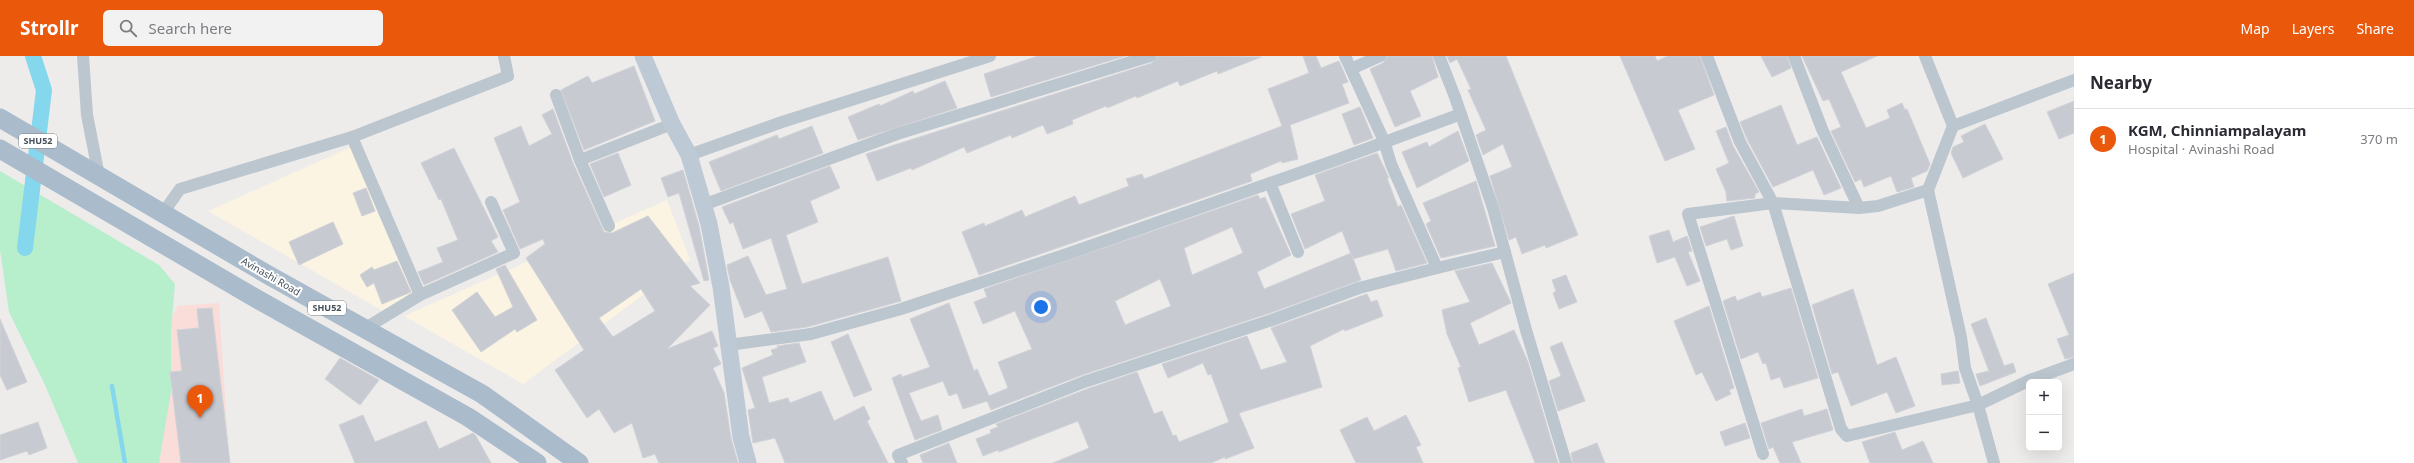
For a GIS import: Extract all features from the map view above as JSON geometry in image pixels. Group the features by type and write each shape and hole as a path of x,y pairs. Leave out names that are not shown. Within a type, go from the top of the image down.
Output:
{"main road":[{"path":"643,56 672,124 689,155 703,205 721,287 740,437 748,463"},
{"name":"Avinashi Road","path":"4,120 364,329 482,394 579,463"},
{"name":"SHU52","path":"2,150 257,299 468,417 537,463"}],"street":[{"path":"83,56 87,114 99,176"},
{"path":"163,213 180,189 352,137 508,76 504,56"},
{"path":"689,155 782,122 990,56"},
{"path":"703,205 897,134 1150,56"},
{"path":"1345,56 1384,141 1391,164 1437,268"},
{"path":"1351,70 1380,56"},
{"path":"1439,56 1461,114 1493,208 1526,330 1566,463"},
{"path":"1707,56 1740,142 1773,203 1841,429 1847,436 1978,405 2030,380 2074,364"},
{"path":"1794,56 1822,129 1859,208"},
{"path":"1925,56 1953,126 1928,190 1961,337 1965,368 1978,405 1994,463"},
{"path":"1953,126 2074,80"},
{"path":"556,95 580,160 609,226"},
{"path":"728,345 811,334 901,309 1067,254 1461,114"},
{"path":"580,160 672,124"},
{"path":"352,137 420,295"},
{"path":"1270,183 1298,252"},
{"path":"1763,454 1688,214 1773,203 1859,208 1878,206 1928,190"},
{"path":"364,329 420,295 514,253 491,202"},
{"path":"902,463 898,455 1084,382 1272,320 1359,288 1505,252"}],"shaded area":[{"path":"351,147 416,293 383,311 208,211"},
{"path":"667,200 690,260 523,384 404,316"},
{"path":"219,303 229,463 157,463 163,333 178,306"}],"green space":[{"path":"0,171 159,265 175,284 171,331 171,392 159,463 78,463 45,385 9,312 0,250"}],"building":[{"path":"1038,56 1125,56 991,97 984,74"},
{"path":"1157,56 1261,57 1218,74 1217,71 1180,86 1178,81 1137,98 1136,96 1107,108 1106,106 1072,120 1073,124 1047,134 1043,125 1012,138 1011,135 967,153 964,147 912,170 911,168 877,181 866,154 1152,63"},
{"path":"1303,56 1316,56 1321,68 1339,61 1348,82 1342,84 1349,103 1290,125 1298,159 1282,163 1281,161 1250,174 1252,181 979,275 962,232 984,223 985,226 1022,210 1025,217 1075,196 1079,205 1129,186 1126,179 1142,174 1144,179 1282,126 1268,89 1309,73"},
{"path":"1387,56 1432,56 1438,77 1410,91 1421,116 1395,127 1370,69 1383,63"},
{"path":"1447,56 1506,56 1578,235 1546,248 1545,245 1522,254 1516,237 1509,240 1490,176 1512,167 1503,144 1483,155 1476,135 1486,130 1468,90 1471,89 1457,59 1450,63"},
{"path":"1620,56 1655,56 1657,61 1668,56 1700,56 1714,95 1678,110 1695,149 1665,161"},
{"path":"1761,56 1787,56 1791,68 1772,77"},
{"path":"1802,56 1877,56 1841,72 1866,128 1890,118 1887,110 1902,103 1905,110 1907,109 1930,164 1927,171 1911,178 1914,187 1897,192 1891,176 1864,187 1861,179 1855,182 1831,131 1841,127 1829,99 1823,101"},
{"path":"634,66 655,121 584,150 561,90 588,76 592,83"},
{"path":"945,81 957,108 858,140 848,117 879,104 880,106 913,91 914,94"},
{"path":"2074,101 2074,133 2059,139 2047,112"},
{"path":"1781,105 1797,145 1817,137 1841,188 1824,195 1813,170 1773,187 1747,139 1740,122"},
{"path":"1360,107 1373,138 1354,145 1342,114"},
{"path":"553,109 573,163 604,232 612,233 648,216 700,283 690,286 710,305 667,349 712,331 718,346 713,348 721,364 713,368 724,393 731,438 738,463 659,463 655,454 643,458 632,423 614,433 599,409 587,418 555,370 584,350 526,258 545,244 543,239 520,249 503,210 520,202 494,138 521,126 529,146 552,134 542,115","holes":["641,289 655,311 613,337 599,318"]},
{"path":"1985,124 2003,159 1963,178 1951,153 1953,147 1964,142 1961,136"},
{"path":"812,126 823,153 721,191 709,162 777,135 779,139"},
{"path":"1726,127 1733,146 1759,192 1755,194 1755,198 1727,201 1726,192 1716,169 1729,163 1716,131"},
{"path":"1458,131 1469,161 1417,188 1402,152 1427,142 1429,147"},
{"path":"454,148 498,237 491,241 498,252 424,285 418,272 443,262 437,248 458,240 441,199 439,200 421,163"},
{"path":"618,153 631,185 604,197 590,164"},
{"path":"1377,153 1389,178 1387,178 1398,207 1401,205 1427,263 1396,271 1388,249 1353,259 1342,231 1305,249 1291,214 1325,201 1315,175"},
{"path":"830,166 840,188 810,201 818,222 786,235 802,284 888,257 901,301 807,327 771,332 762,311 745,318 730,280 727,265 748,256 766,295 787,289 771,238 743,249 733,222 730,224 722,207"},
{"path":"683,170 699,226 709,280 704,281 679,193 668,197 661,178"},
{"path":"1476,181 1495,246 1441,258 1426,224 1431,221 1423,203"},
{"path":"366,188 375,211 362,216 353,193"},
{"path":"1258,195 1260,199 1265,197 1291,255 1257,272 1264,289 1351,253 1361,280 1270,313 1082,375 991,410 987,401 963,409 957,393 949,396 943,381 909,393 921,421 938,415 942,430 915,440 892,378 901,374 902,377 930,367 910,319 949,303 974,371 977,369 989,396 1008,388 998,362 1032,349 1015,311 983,324 974,302 987,297 984,289","holes":["1232,227 1243,253 1192,275 1184,248","1160,279 1171,306 1125,325 1115,301"]},
{"path":"1734,216 1743,246 1731,250 1727,239 1706,246 1700,227"},
{"path":"333,222 343,244 299,265 289,242"},
{"path":"1669,230 1673,242 1687,236 1692,251 1688,252 1700,281 1687,286 1675,257 1657,263 1649,236"},
{"path":"397,261 411,292 382,304 374,283 367,287 360,275 372,267 374,270"},
{"path":"1492,263 1511,303 1470,323 1479,345 1514,330 1528,362 1558,463 1535,463 1506,390 1469,402 1458,368 1461,367 1447,334 1442,310 1470,302 1455,271"},
{"path":"505,265 537,320 517,332 515,329 481,352 452,310 477,292 495,317 513,307 496,269"},
{"path":"2074,273 2074,357 2065,359 2057,339 2069,335 2048,284"},
{"path":"1566,275 1577,302 1559,309 1553,293 1556,291 1552,280"},
{"path":"1791,288 1818,378 1784,388 1780,377 1771,380 1766,363 1763,364 1758,352 1741,359 1723,301 1735,296 1737,301 1760,292 1762,297"},
{"path":"1853,289 1877,365 1896,357 1915,406 1896,413 1887,392 1851,406 1838,372 1832,374 1812,305"},
{"path":"1367,294 1371,302 1377,300 1383,316 1345,331 1344,329 1310,346 1322,387 1239,413 1254,448 1225,459 1225,457 1211,463 1053,463 1089,448 1078,421 999,452 998,450 983,456 976,439 991,433 990,430 998,427 996,424 1087,389 1137,372 1154,414 1162,411 1173,436 1176,435 1179,442 1229,422 1211,374 1208,375 1203,363 1168,378 1162,364 1247,336 1261,370 1287,362 1271,328"},
{"path":"1709,306 1734,388 1729,390 1731,394 1716,401 1702,372 1696,375 1674,321"},
{"path":"212,308 230,463 181,463 170,372 182,371 177,330 199,328 197,309"},
{"path":"1986,318 2004,366 2013,363 2016,372 1980,386 1976,374 1989,371 1971,324"},
{"path":"0,319 27,382 7,390 0,375"},
{"path":"848,334 872,390 854,397 831,342"},
{"path":"1562,342 1585,401 1558,411 1549,381 1561,376 1550,347"},
{"path":"799,343 806,362 762,377 769,403 788,398 790,403 821,391 834,421 864,406 870,419 867,421 888,463 785,463 775,438 753,443 748,410 755,408 742,368 773,355 771,350 778,348 777,346"},
{"path":"340,358 379,380 360,405 325,379"},
{"path":"1958,371 1960,383 1942,385 1941,374"},
{"path":"1802,409 1804,416 1827,409 1833,430 1792,442 1801,463 1780,463 1773,447 1769,449 1761,423"},
{"path":"363,415 375,442 426,421 439,449 473,433 491,463 355,463 339,425"},
{"path":"1406,415 1421,445 1416,447 1423,463 1356,463 1340,430 1367,417 1374,431"},
{"path":"38,422 47,448 29,455 27,451 0,460 0,435"},
{"path":"1745,423 1750,438 1725,446 1720,432"},
{"path":"1895,432 1902,450 1923,441 1933,463 1870,463 1862,442"},
{"path":"949,443 957,463 923,463 920,455"},
{"path":"1597,443 1605,463 1573,463 1571,453"}],"waterway":[{"path":"25,248 44,90 33,56"},
{"path":"112,386 125,463"}],"place":[{"name":"KGM, Chinniampalayam","path":"200,418"}]}
